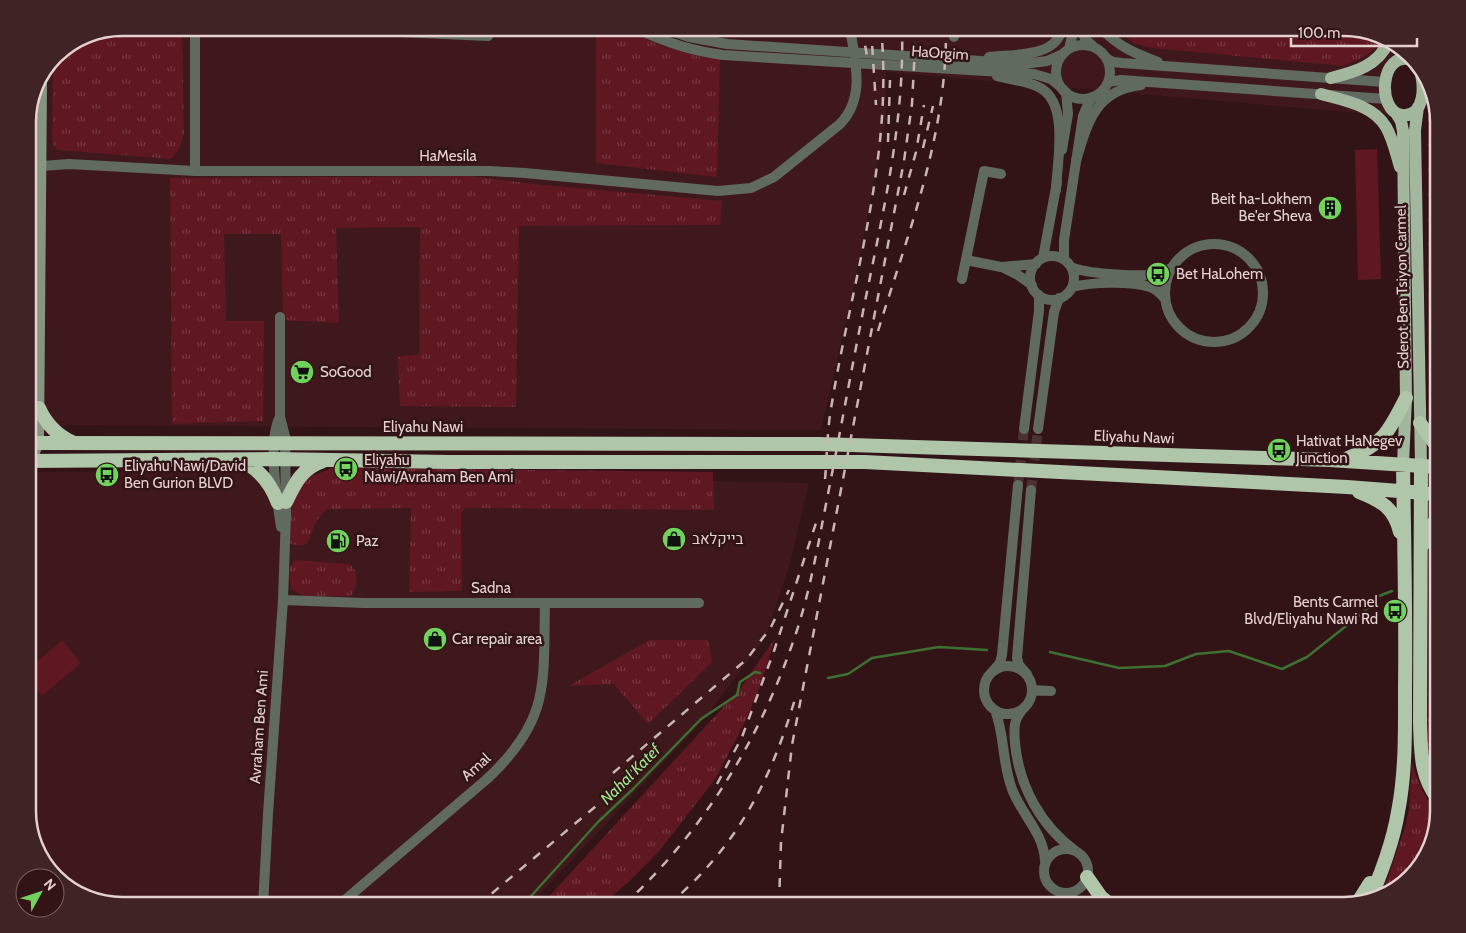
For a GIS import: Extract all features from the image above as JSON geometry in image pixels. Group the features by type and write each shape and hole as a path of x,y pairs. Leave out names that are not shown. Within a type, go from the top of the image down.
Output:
{"highway":[{"path":"1330,460 1344,460 1376,445 1390,429 1406,398"},
{"path":"40,408 52,427 62,436 75,443"},
{"path":"1420,423 1430,437"},
{"name":"Eliyahu Nawi","path":"36,443 819,444 1330,460 1430,466"},
{"path":"36,458 448,462 865,462 1430,493"},
{"path":"235,459 246,463 262,476 282,503 301,474 310,467 326,460"},
{"path":"1373,892 1384,864 1396,822 1402,791 1404,745 1403,464"},
{"path":"1421,465 1421,760 1430,787"},
{"path":"1347,487 1378,500 1386,506 1398,522 1404,548"},
{"path":"1421,549 1430,531"},
{"path":"1362,895 1375,874 1396,822"},
{"path":"1087,877 1101,897"}],"main road":[{"path":"1331,78 1367,67 1386,48"},
{"path":"1386,99 1386,75 1395,62 1397,55"},
{"path":"1395,62 1401,59"},
{"name":"Sderot Ben Tsiyon Carmel","path":"1421,465 1415,130 1418,108 1423,90"},
{"path":"36,428 40,408 42,92"},
{"path":"1321,94 1358,106 1373,113 1380,119 1390,136 1404,180"},
{"name":"Sderot Ben Tsiyon Carmel","path":"1386,99 1401,121 1403,131 1406,398 1403,464"},
{"path":"1396,113 1403,115 1411,114 1418,108"}],"street":[{"path":"195,36 195,171"},
{"name":"HaOrgim","path":"653,36 702,52 723,55 766,52"},
{"name":"HaOrgim","path":"689,36 706,41 766,52 958,63 1033,64 1047,62 1066,51"},
{"name":"HaMesila","path":"36,166 69,164 195,171 525,172 712,191 750,188 769,181 844,120 852,107 857,85 851,36"},
{"path":"958,63 1045,50 1056,42 1059,36"},
{"path":"1072,36 1066,51 1058,61 1056,69 1058,82 1064,90 1073,96 1081,98 1093,97"},
{"path":"1084,36 1106,58 1122,64 1385,82"},
{"path":"1109,36 1120,46 1134,54 1184,68"},
{"path":"1066,51 1081,45 1093,47"},
{"path":"1064,259 1064,240 1083,116 1093,97 1108,82 1110,70 1106,58"},
{"name":"HaOrgim","path":"958,63 971,70 1042,76 1054,80 1064,90"},
{"path":"971,70 1035,86 1051,98 1058,113 1059,124 1056,190"},
{"path":"1108,82 1121,80 1386,99"},
{"path":"1076,161 1087,124 1098,107 1122,90 1135,86 1164,83"},
{"path":"1032,285 1031,272 1040,261 1056,190 1068,114 1064,90"},
{"path":"962,280 984,171 1001,174"},
{"path":"1218,244 1235,249 1252,262 1259,276 1262,290 1261,305 1255,319 1245,330 1232,338 1210,341 1195,337 1182,330 1172,318 1166,299 1166,283 1172,268 1182,256 1201,246 1218,244"},
{"path":"966,260 1001,267 1018,275 1032,285 1039,295 1049,299 1060,298 1067,294 1072,287 1074,277 1071,267 1064,259 1054,256 1022,266 1001,267"},
{"path":"1071,267 1080,271 1136,275 1150,274 1172,268"},
{"path":"1072,287 1095,283 1142,286 1157,290 1166,299"},
{"path":"1024,429 1039,311 1039,295"},
{"path":"1038,429 1054,312 1060,298"},
{"name":"Avraham Ben Ami","path":"263,897 268,804 283,600 284,551 280,443 284,430 280,416 280,317"},
{"path":"1018,485 1002,655 1000,663 985,684 984,692 990,705 995,710 1002,730 1005,764 1012,789 1041,839 1045,851 1043,874 1049,886 1061,893 1068,894 1080,888 1087,877 1087,863 1083,856 1055,834 1040,814 1024,785 1018,762 1014,728 1015,718 1027,705 1031,698 1032,690 1032,684 1027,674 1019,665 1017,658 1031,490"},
{"name":"Sadna","path":"283,600 364,603 698,603"},
{"name":"Amal","path":"349,897 487,779 503,764 524,737 536,714 542,690 545,603"},
{"path":"992,672 998,668 1014,666 1027,674"},
{"path":"1032,690 1052,691"},
{"path":"995,710 1008,714 1022,710"},
{"path":"1045,861 1059,849 1072,849 1077,852"}],"shaded area":[{"path":"122,36 1344,36 1366,39 1392,51 1392,116 886,72 886,119 854,286 821,430 36,425 36,117 39,100 45,84 54,70 79,48 95,41"},
{"path":"208,471 809,483 790,564 765,638 706,717 537,897 122,897 106,895 84,888 65,874 65,868 58,867 48,854 41,838 36,816 36,472"}],"green space":[{"path":"182,36 184,135 179,149 171,159 57,150 52,142 53,72 66,58 79,48 111,37"},
{"path":"596,36 640,36 662,46 706,58 720,58 717,177 596,163"},
{"path":"1125,36 1344,36 1366,39 1378,44 1365,56 1343,66 1152,48 1134,43"},
{"path":"1429,113 1430,122 1430,418 1429,416"},
{"path":"1377,149 1381,279 1358,280 1355,150"},
{"path":"471,176 543,185 722,201 720,225 519,226 516,407 400,406 398,357 419,354 420,227 336,228 339,323 283,320 281,234 224,234 226,321 264,321 263,421 172,424 170,178"},
{"path":"332,468 713,472 714,510 465,508 461,514 462,591 409,592 411,508 328,509 313,528 308,543 298,546 288,542 291,498 307,478"},
{"path":"295,560 349,564 356,574 356,583 352,595 304,596 291,589 289,569"},
{"path":"775,638 760,687 744,724 716,778 660,850 611,897 548,897 740,689"},
{"path":"62,640 81,663 42,696 36,689 36,662"},
{"path":"649,640 708,640 712,662 648,724 614,684 569,686"},
{"path":"1430,662 1430,768 1426,746"},
{"path":"1412,762 1422,789 1430,803 1427,833 1415,859 1405,872 1385,886 1405,827 1409,809"}],"waterway":[{"name":"Nahal Katef","path":"1050,652 1119,668 1165,666 1196,654 1229,651 1282,669 1307,657 1365,611 1374,598 1392,591"},
{"name":"Nahal Katef","path":"828,678 848,674 872,658 939,647 987,650"},
{"name":"Nahal Katef","path":"530,897 598,822 701,719 737,695 740,682 755,672 760,673"}],"tunnel":[{"path":"1018,485 1024,429"},
{"path":"1031,490 1038,429"}],"railway":[{"path":"863,36 868,62"},
{"path":"872,36 876,105"},
{"path":"825,479 828,431 838,367 876,174 881,126 883,77 881,36"},
{"path":"632,897 678,847 703,816 725,784 763,715 779,679 799,624 817,550 889,178 899,103 902,36"},
{"path":"779,897 781,842 792,745 904,161 912,104 916,36"},
{"path":"878,331 924,182 933,144 945,68 946,36"},
{"path":"888,142 890,80"},
{"path":"904,195 916,152 924,105"},
{"path":"923,148 933,106"},
{"path":"717,784 742,737 774,651 817,520"},
{"path":"613,773 747,659 771,627 789,590"},
{"path":"677,897 713,861 748,812 774,759 795,699"},
{"path":"488,897 608,796 655,744"}],"place":[{"name":"Beit ha-Lokhem Be'er Sheva","path":"1330,208"},
{"name":"Bet HaLohem","path":"1158,274"},
{"name":"SoGood","path":"302,372"},
{"name":"Hativat HaNegev Junction","path":"1279,450"},
{"name":"Eliyahu Nawi/Avraham Ben Ami","path":"346,469"},
{"name":"Eliyahu Nawi/David Ben Gurion BLVD","path":"107,475"},
{"name":"בייקלאב","path":"674,539"},
{"name":"Paz","path":"338,541"},
{"name":"Bents Carmel Blvd/Eliyahu Nawi Rd","path":"1395,611"},
{"name":"Car repair area","path":"435,639"}]}
